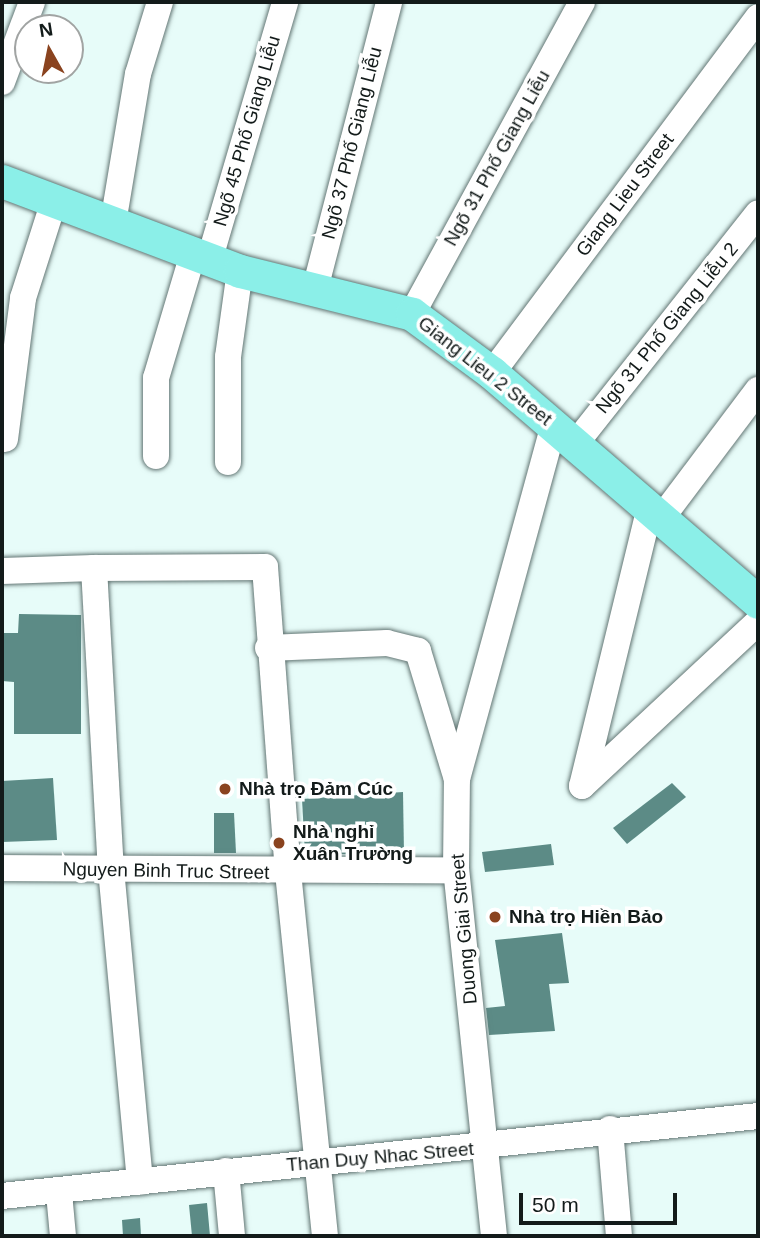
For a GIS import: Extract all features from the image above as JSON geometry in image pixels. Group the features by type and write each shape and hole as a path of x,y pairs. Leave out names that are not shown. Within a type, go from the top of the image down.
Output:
{"main road":[{"name":"Giang Lieu 2 Street","path":"2,181 214,262 316,285 412,314 492,373 657,511 758,601"}],"street":[{"path":"2,82 32,2"},
{"path":"113,223 138,74 160,2"},
{"name":"Ngõ 45 Phố Giang Liễu","path":"214,262 285,2"},
{"name":"Ngõ 37 Phố Giang Liễu","path":"316,285 389,2"},
{"name":"Ngõ 31 Phố Giang Liễu","path":"412,314 582,2"},
{"name":"Giang Lieu Street","path":"492,373 758,18"},
{"path":"5,439 23,298 54,201"},
{"name":"Ngõ 31 Phố Giang Liễu 2","path":"565,434 758,213"},
{"path":"156,456 156,378 214,262"},
{"path":"214,262 228,357 228,462"},
{"path":"758,390 657,511 582,786 758,622"},
{"name":"Duong Giai Street","path":"494,1236 488,1147 456,870 457,779 565,434"},
{"path":"2,572 94,568 265,567 268,648 288,873 325,1236"},
{"path":"94,568 111,869 140,1182"},
{"path":"268,648 387,643 418,651 457,779"},
{"name":"Nguyen Binh Truc Street","path":"2,868 288,873 456,870"},
{"name":"Than Duy Nhac Street","path":"2,1196 59,1193 226,1171 488,1147 610,1129 758,1116"},
{"path":"610,1129 619,1236"},
{"path":"226,1171 232,1236"},
{"path":"59,1193 62,1236"}],"building":[{"path":"19,614 81,615 81,734 14,734 14,682 2,681 2,633 18,633"},
{"path":"53,778 57,840 2,842 2,781"},
{"path":"672,783 686,797 627,844 613,828"},
{"path":"403,792 404,854 305,854 302,799"},
{"path":"214,813 234,813 236,853 214,853"},
{"path":"551,844 554,865 485,872 482,852"},
{"path":"562,933 569,983 549,984 555,1031 489,1035 486,1008 505,1006 495,940"},
{"path":"207,1203 210,1236 192,1236 189,1205"},
{"path":"140,1218 141,1236 123,1236 122,1220"}],"place":[{"name":"Nhà trọ Đảm Cúc","path":"225,789"},
{"name":"Nhà nghỉ Xuân Trường","path":"279,843"},
{"name":"Nhà trọ Hiền Bảo","path":"495,917"}]}
